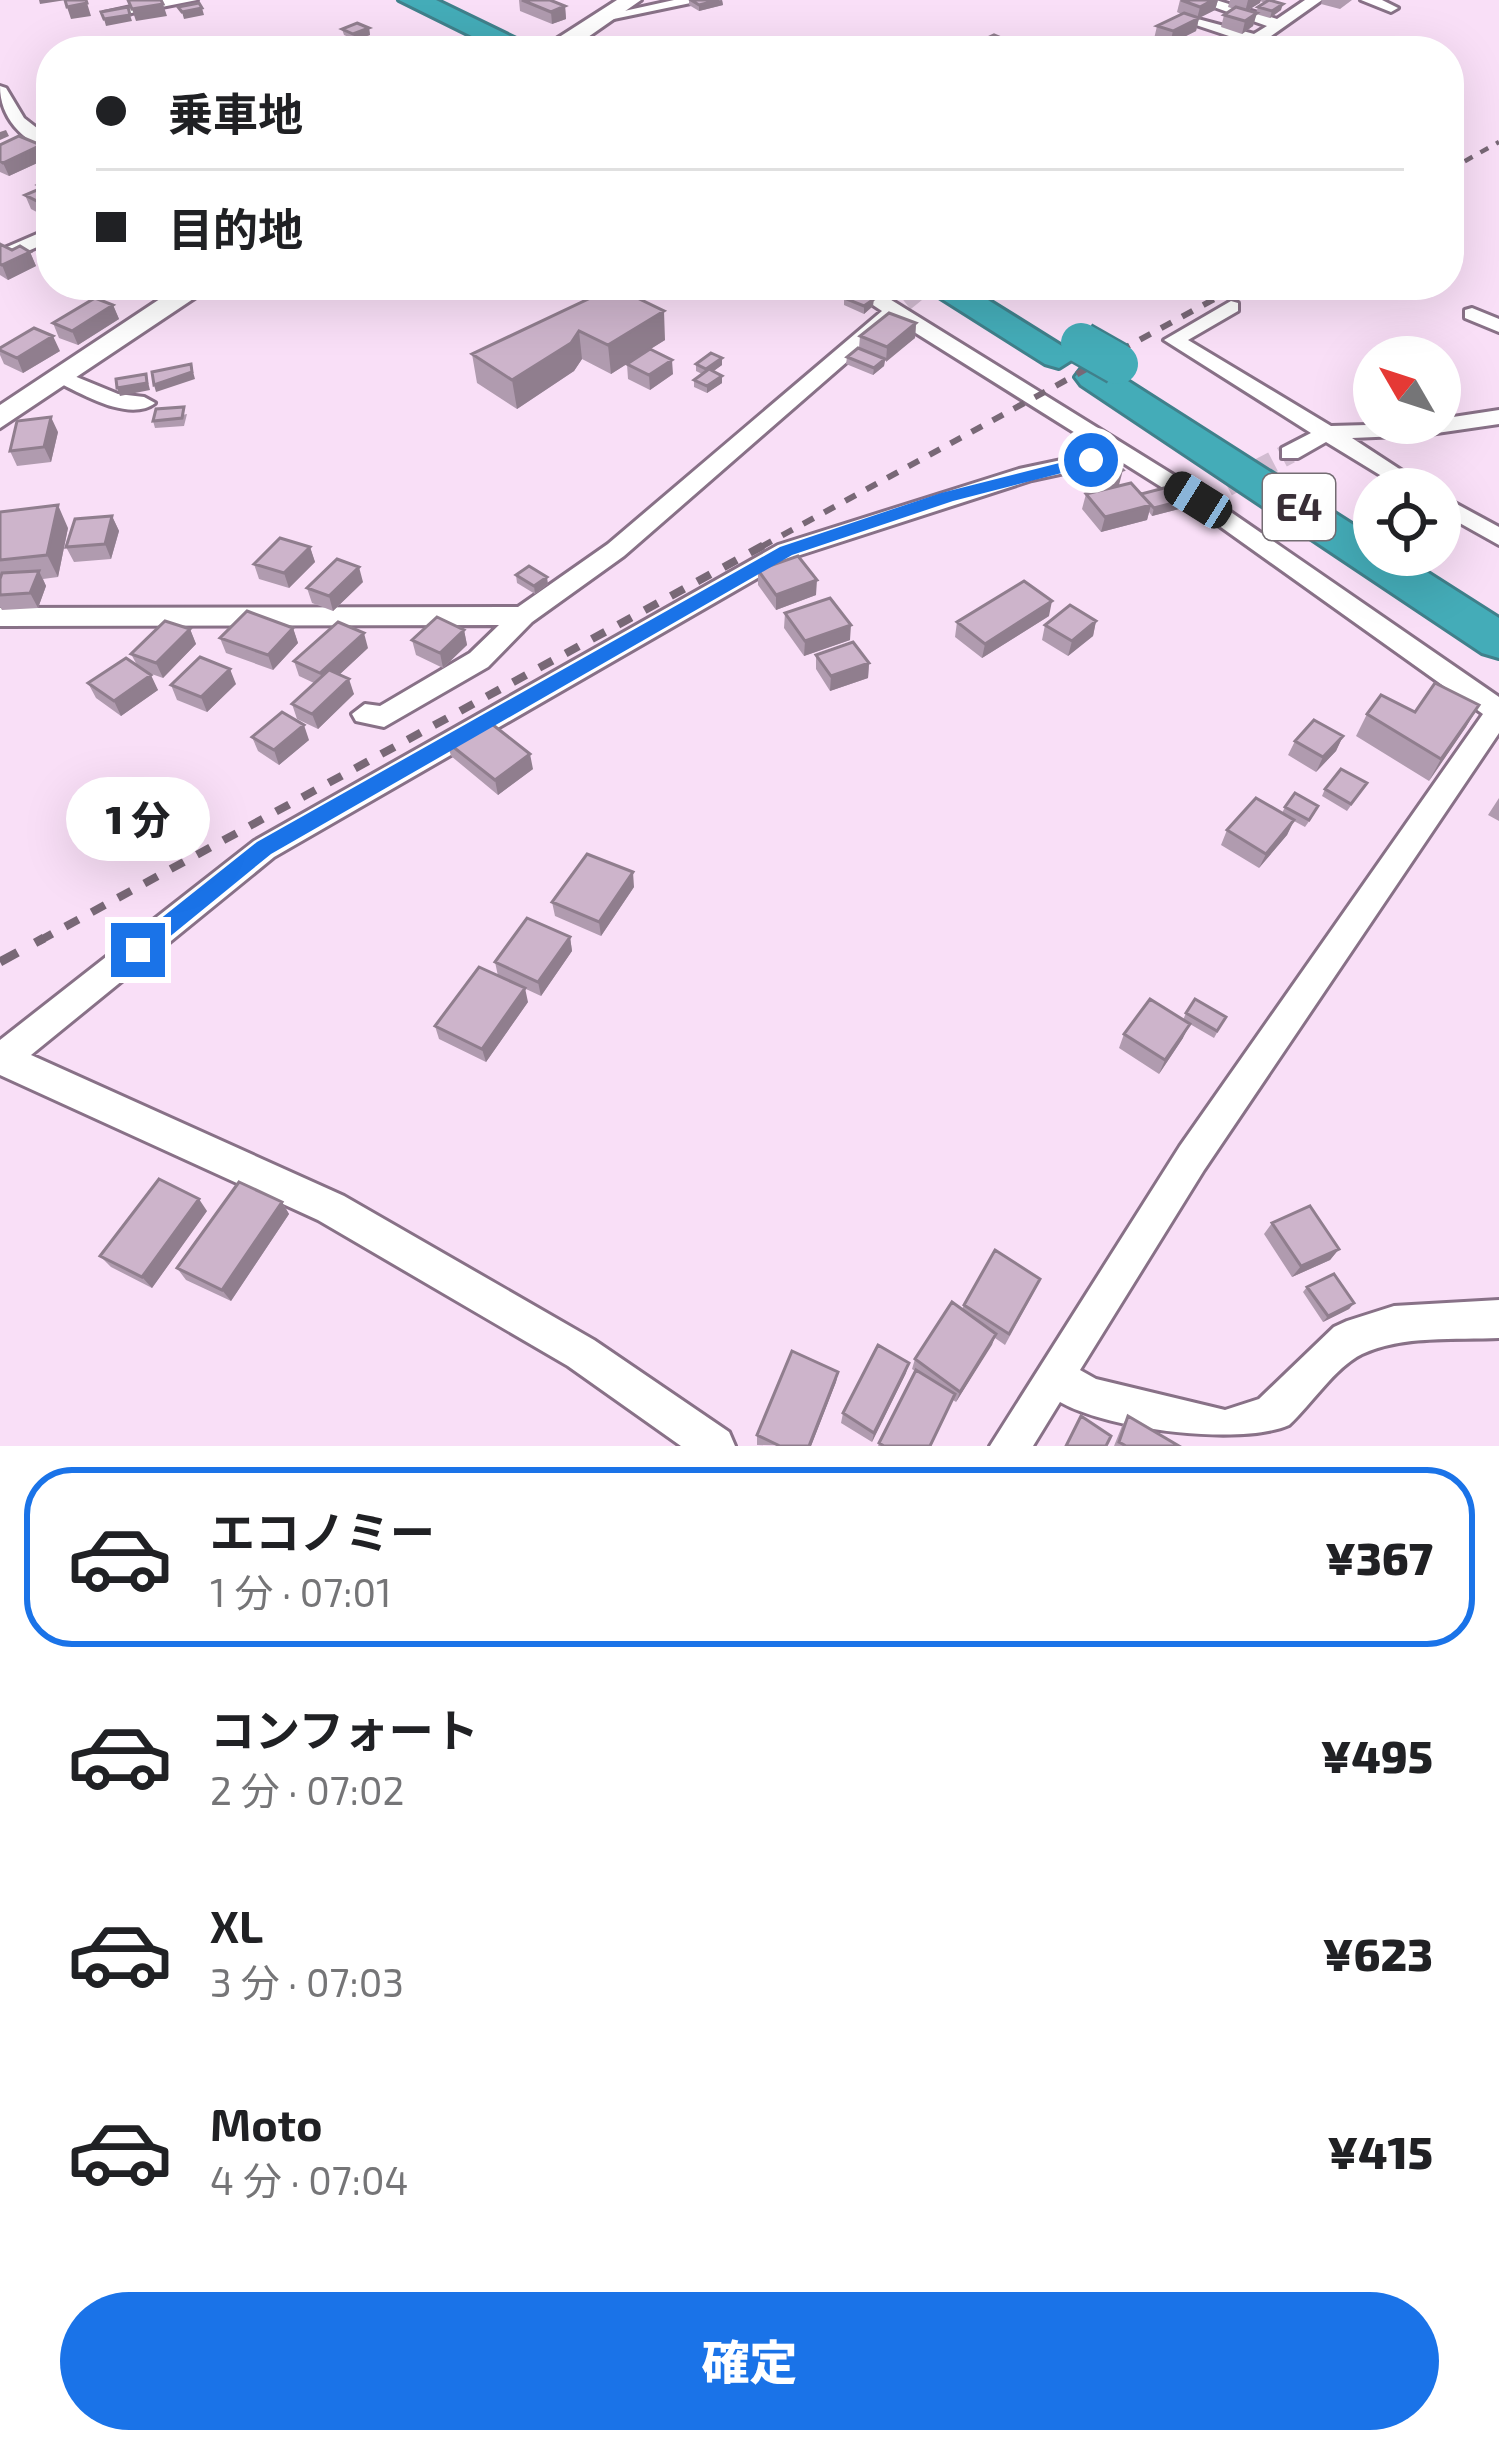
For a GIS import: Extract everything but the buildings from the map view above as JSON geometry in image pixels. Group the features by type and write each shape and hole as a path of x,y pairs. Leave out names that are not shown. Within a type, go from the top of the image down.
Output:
{"highway":[{"path":"378,0 456,36"},
{"path":"413,0 493,36"},
{"name":"E4","path":"918,300 1088,360 1353,513"},
{"name":"E4","path":"1000,300 1499,641"},
{"path":"1451,576 1499,608"}],"main road":[{"path":"576,36 631,0"},
{"path":"0,418 178,300"}],"street":[{"path":"111,13 190,0"},
{"path":"604,17 698,0"},
{"path":"1368,0 1391,8"},
{"path":"1204,1 1279,25"},
{"path":"1263,36 1306,2"},
{"path":"1194,22 1243,36"},
{"path":"0,92 9,124 36,139"},
{"path":"0,256 36,240"},
{"path":"365,714 384,717 479,660 524,616 616,550 910,300"},
{"path":"915,300 1123,454 1198,500 1499,712 1192,1158 1010,1446"},
{"path":"1231,307 1174,340 1384,468"},
{"path":"1472,314 1499,326"},
{"path":"62,377 114,400 144,403"},
{"path":"1290,453 1326,433 1423,428 1499,417"},
{"path":"715,1446 580,1353 372,1231 1,1059 264,848 786,551 1027,474 1123,454"},
{"path":"1198,500 1227,486"},
{"path":"1461,514 1499,537"},
{"path":"0,617 524,616"},
{"path":"1055,1377 1089,1397 1205,1433 1271,1415 1347,1340 1394,1325 1499,1319"}],"tunnel":[{"path":"1227,486 1290,453"}],"railway":[{"path":"1464,162 1499,142"},
{"path":"761,547 1213,300"},
{"path":"39,941 766,544"},
{"path":"0,962 44,938"}],"route":[{"path":"138,950 264,848 585,661 786,551 947,497 1091,460"}]}
